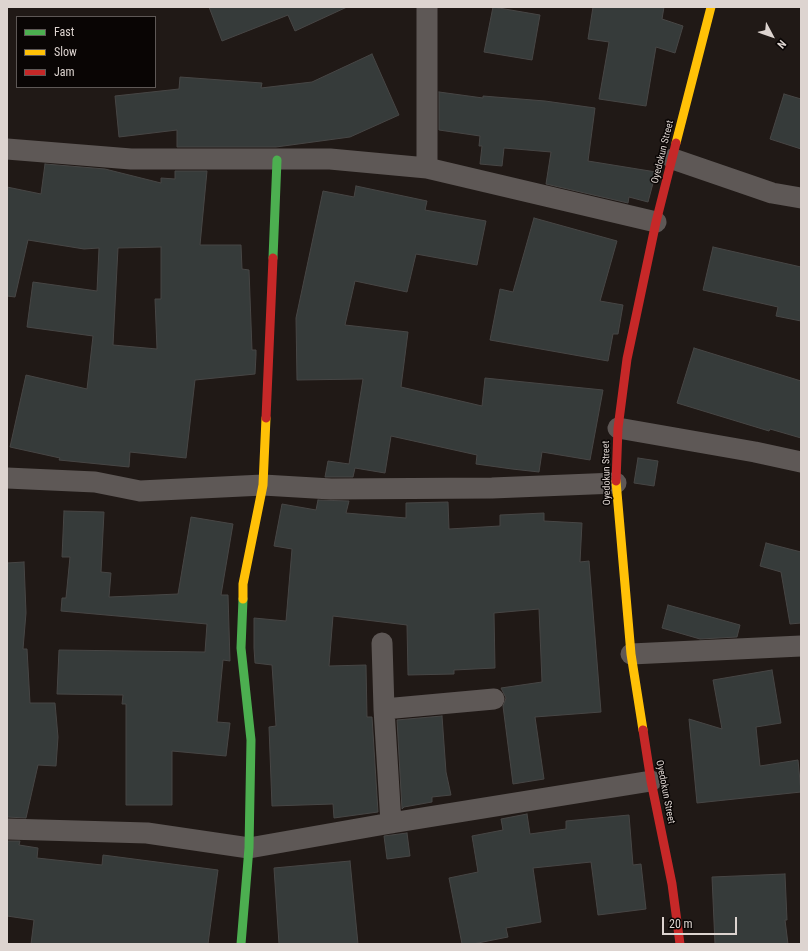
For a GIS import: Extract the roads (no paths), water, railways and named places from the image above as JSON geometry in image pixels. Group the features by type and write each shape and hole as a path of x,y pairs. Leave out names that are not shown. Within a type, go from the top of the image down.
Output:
{"street":[{"path":"427,7 427,168"},
{"name":"Oyedokun Street","path":"680,944 672,884 651,781 631,654 616,483 618,428 627,359 656,222 711,7"},
{"path":"7,150 131,159 330,160 427,168 656,222"},
{"path":"673,159 772,193 801,198"},
{"path":"241,944 249,848 251,740 241,648 243,584 263,485 276,160"},
{"path":"618,428 755,452 801,462"},
{"path":"7,478 95,482 140,491 263,485 331,489 492,488 616,483"},
{"path":"382,644 384,709 391,823"},
{"path":"631,654 801,646"},
{"path":"384,709 494,699"},
{"path":"7,829 148,833 249,848 391,823 651,781"}]}
